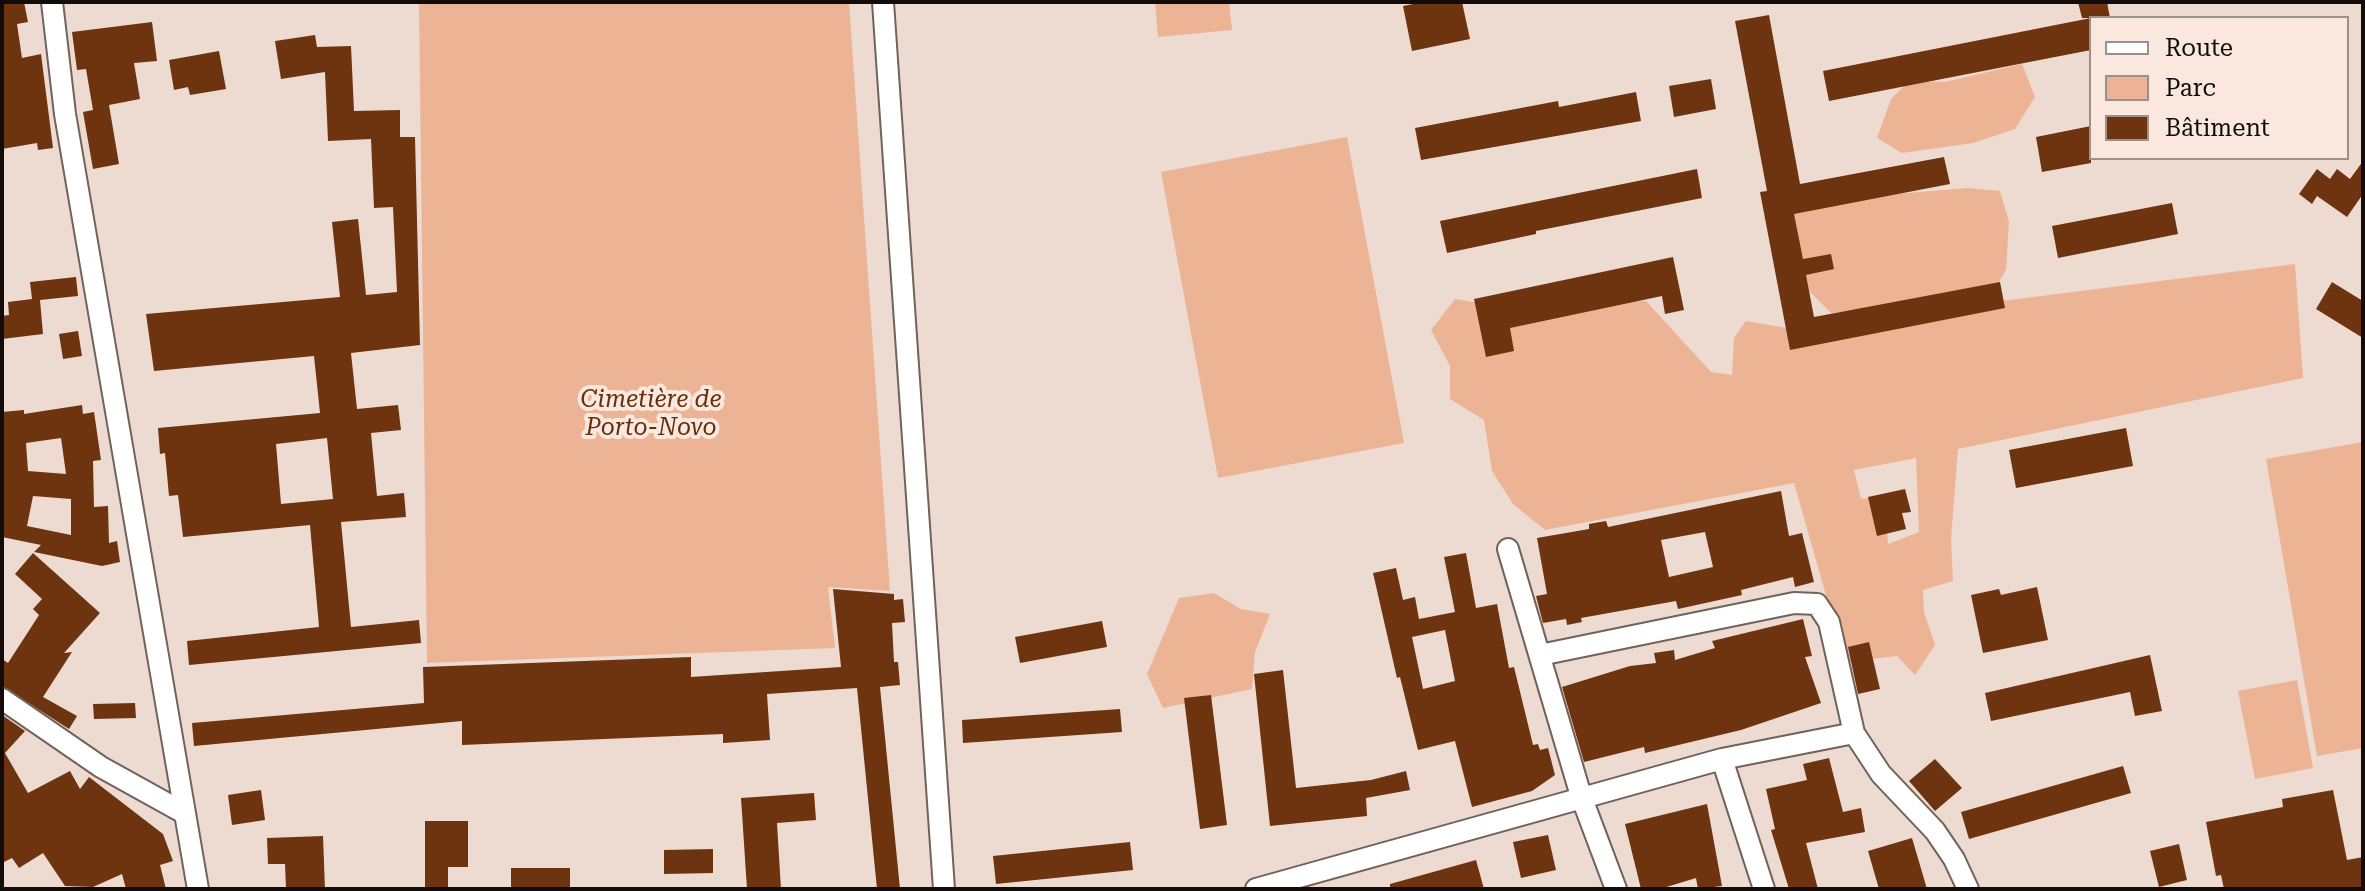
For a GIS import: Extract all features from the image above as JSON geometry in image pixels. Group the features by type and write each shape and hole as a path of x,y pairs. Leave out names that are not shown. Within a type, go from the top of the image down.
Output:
{"street":[{"path":"52,2 65,114 198,889"},
{"path":"883,2 944,889"},
{"path":"1508,549 1581,796 1616,889"},
{"path":"1540,655 1794,603 1817,604 1829,622 1854,733 1881,774 1935,831 1954,859 1968,889"},
{"path":"2,699 101,767 184,813"},
{"path":"1256,889 1722,759 1854,733"},
{"path":"1722,759 1764,889"}],"green space":[{"name":"Cimetière de Porto-Novo","path":"419,2 849,2 890,591 828,587 835,648 427,663"},
{"path":"1155,2 1229,2 1232,30 1158,37"},
{"path":"2022,64 2035,97 2015,129 1973,143 1902,153 1877,138 1891,99 1909,81 1945,82"},
{"path":"1347,137 1404,443 1218,478 1161,172"},
{"path":"1967,188 2000,191 2009,222 2006,270 1990,297 1831,313 1804,286 1793,214 1813,201"},
{"path":"2295,264 2303,378 1958,449 1951,539 1953,581 1923,590 1924,612 1935,645 1915,675 1897,656 1845,662 1794,483 1545,530 1513,504 1492,471 1484,420 1450,399 1450,366 1431,330 1455,299 1484,304 1646,301 1711,372 1732,375 1734,338 1746,321 1787,328","holes":["1916,458 1919,532 1888,544 1884,496 1861,499 1854,470"]},
{"path":"2363,442 2363,748 2317,756 2266,459"},
{"path":"1214,593 1241,609 1270,614 1255,652 1252,689 1163,708 1147,674 1179,598"},
{"path":"2297,680 2313,768 2255,779 2238,691"}],"building":[{"path":"2,2 24,2 28,22 17,24 22,58 41,54 53,148 38,150 37,143 2,149"},
{"path":"1423,2 1462,2 1470,39 1412,51 1403,6"},
{"path":"2078,2 2107,2 2110,16 2082,18"},
{"path":"1769,15 1800,184 1944,157 1950,184 1794,214 1803,259 1831,254 1834,269 1806,275 1814,317 2000,282 2005,308 1790,350 1760,192 1767,191 1735,21"},
{"path":"2089,18 2089,50 1829,101 1823,71"},
{"path":"152,22 157,61 134,63 140,99 109,105 119,164 93,169 83,112 93,110 86,69 77,70 72,32"},
{"path":"315,35 317,47 351,46 354,111 400,110 400,137 415,137 420,345 351,353 357,409 398,405 401,430 371,433 377,496 404,493 406,517 341,522 351,627 419,620 421,643 189,665 187,641 319,627 310,525 183,537 178,495 169,496 165,453 160,454 158,428 320,413 314,356 154,371 146,314 340,297 332,222 358,219 366,295 397,292 393,207 374,208 371,139 328,141 325,72 281,79 275,41","holes":["327,438 333,499 281,504 276,444"]},
{"path":"219,51 226,89 190,95 188,87 174,90 169,60"},
{"path":"1711,79 1716,109 1674,117 1669,86"},
{"path":"1636,92 1641,121 1421,160 1415,128 1558,101 1559,107"},
{"path":"2089,126 2091,163 2042,172 2036,137"},
{"path":"2363,161 2363,194 2347,217 2317,196 2312,204 2299,194 2317,169 2330,179 2337,169 2350,179"},
{"path":"1697,169 1702,198 1536,231 1536,234 1447,253 1440,221"},
{"path":"2172,203 2178,234 2058,258 2052,226"},
{"path":"1673,257 1684,310 1665,314 1662,296 1510,328 1514,351 1486,357 1474,299"},
{"path":"76,277 78,296 40,300 43,334 2,339 2,316 9,315 8,302 32,299 30,282"},
{"path":"2332,282 2363,301 2363,338 2316,309"},
{"path":"78,331 82,356 63,359 59,334"},
{"path":"82,405 83,414 94,412 101,460 93,461 94,507 108,506 109,543 117,541 120,562 102,566 34,552 41,545 2,537 2,412 24,410 24,414","holes":["61,438 66,474 28,471 26,443","33,496 71,499 71,535 27,526"]},
{"path":"2126,428 2133,466 2016,488 2009,450"},
{"path":"1905,489 1911,512 1902,513 1906,529 1877,536 1868,497"},
{"path":"1781,491 1789,536 1802,533 1814,582 1795,587 1793,577 1741,590 1742,595 1678,609 1676,601 1581,618 1582,622 1567,625 1566,619 1543,623 1536,596 1547,594 1537,538 1589,529 1589,524 1606,521 1608,527","holes":["1705,532 1713,567 1669,577 1661,540"]},
{"path":"33,553 100,613 64,653 72,652 43,697 77,716 69,729 2,686 2,659 8,663 39,615 33,609 42,599 15,574"},
{"path":"1466,553 1476,608 1497,604 1509,668 1514,667 1533,745 1538,744 1540,750 1548,748 1555,775 1532,791 1472,807 1455,741 1418,750 1400,677 1397,678 1373,573 1396,568 1403,600 1415,597 1419,619 1455,612 1444,557","holes":["1445,630 1455,681 1423,689 1412,637"]},
{"path":"2037,587 2048,640 1983,653 1971,595 1999,589 2001,595"},
{"path":"833,589 894,594 894,600 903,599 905,622 892,623 894,662 898,662 900,685 880,687 900,889 877,889 857,688 767,694 770,740 723,743 723,734 462,745 462,721 194,746 192,723 424,703 423,667 691,657 691,677 841,667"},
{"path":"1803,619 1812,656 1805,657 1821,703 1741,730 1645,753 1644,747 1584,762 1562,687 1630,666 1656,663 1654,653 1674,650 1675,660 1715,648 1712,641"},
{"path":"1102,621 1107,647 1020,663 1015,637"},
{"path":"1869,642 1880,689 1858,694 1848,647"},
{"path":"2150,655 2162,711 2135,716 2130,692 1991,721 1985,693"},
{"path":"1283,670 1296,788 1371,780 1406,771 1410,790 1366,798 1367,816 1270,826 1254,674"},
{"path":"1211,695 1227,825 1200,829 1184,698"},
{"path":"135,703 136,718 94,719 93,704"},
{"path":"1120,709 1122,732 963,743 962,720"},
{"path":"2,715 25,731 5,753 28,793 70,771 80,789 89,777 163,834 173,861 160,865 166,889 126,889 122,874 93,887 65,886 43,853 19,868 12,858 2,863"},
{"path":"1829,758 1843,812 1861,808 1865,832 1806,843 1818,889 1789,889 1771,830 1775,829 1766,789 1807,780 1803,764"},
{"path":"1935,759 1962,788 1935,811 1909,781"},
{"path":"2123,766 2131,793 1969,839 1961,812"},
{"path":"261,790 265,820 232,825 228,795"},
{"path":"2333,790 2347,860 2363,857 2363,889 2224,889 2221,875 2216,876 2206,822 2283,807 2282,799"},
{"path":"814,793 816,820 777,823 781,889 747,889 741,798"},
{"path":"1707,804 1722,886 1698,889 1696,878 1660,889 1641,889 1625,824"},
{"path":"425,821 468,821 468,867 448,867 448,889 425,889"},
{"path":"1548,835 1556,870 1521,878 1513,842"},
{"path":"323,836 325,889 286,889 285,864 268,864 267,838"},
{"path":"1912,838 1927,889 1879,889 1868,851"},
{"path":"1130,842 1133,870 996,884 993,856"},
{"path":"2179,844 2187,880 2159,887 2150,851"},
{"path":"713,849 713,873 664,874 664,850"},
{"path":"1476,860 1484,889 1390,889 1390,884"},
{"path":"511,868 570,868 570,889 511,889"}]}
